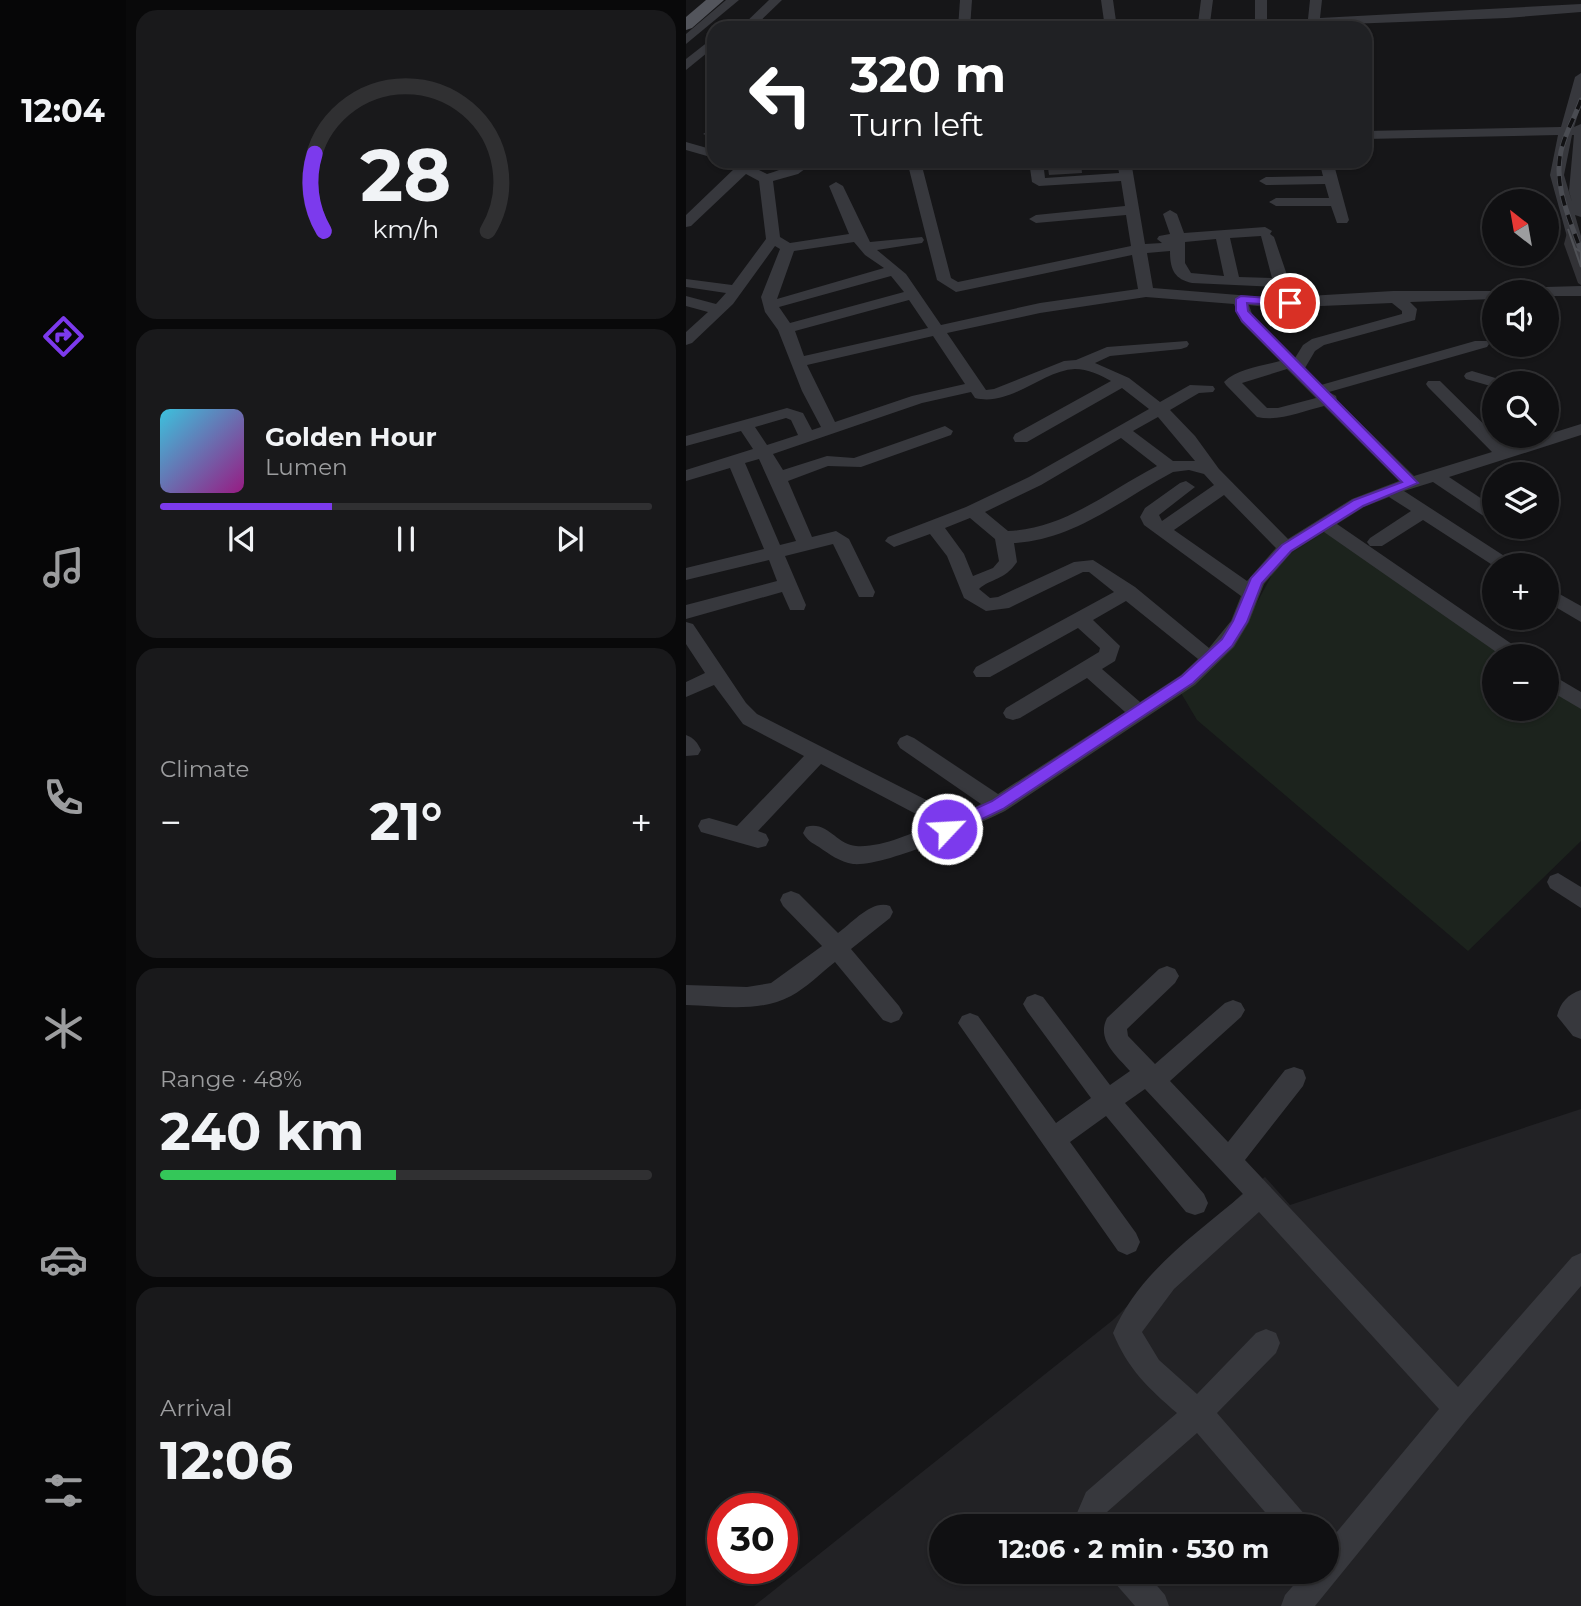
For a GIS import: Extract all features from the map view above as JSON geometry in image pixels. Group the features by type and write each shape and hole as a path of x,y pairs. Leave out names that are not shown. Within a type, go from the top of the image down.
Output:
{"main road":[{"path":"686,8 696,0"},
{"path":"686,25 716,0"}],"street":[{"path":"710,21 733,0"},
{"path":"754,21 776,0"},
{"path":"964,21 966,0"},
{"path":"977,21 979,0"},
{"path":"1107,0 1110,21"},
{"path":"1205,21 1207,0"},
{"path":"1261,0 1261,21"},
{"path":"1315,21 1316,0"},
{"path":"1372,23 1581,11"},
{"path":"686,42 707,23"},
{"path":"686,42 707,45"},
{"path":"686,66 707,48"},
{"path":"1581,77 1576,130 1580,154 1576,191 1581,213"},
{"path":"1372,135 1576,130"},
{"path":"1576,130 1558,160 1558,184 1581,262"},
{"path":"686,146 707,152"},
{"path":"686,223 739,168"},
{"path":"749,168 766,179 798,168"},
{"path":"916,168 944,280 956,287 1138,245 1178,242 1222,234 1266,234 1279,280 1275,283 1183,277 1178,271 1178,242 1170,214"},
{"path":"1037,168 1039,182 1127,177"},
{"path":"1125,168 1146,292"},
{"path":"1328,168 1342,220"},
{"path":"686,339 737,290 773,239 766,179"},
{"path":"1266,181 1331,180"},
{"path":"836,186 862,242 874,256 895,270 938,329 981,396 989,397 1058,368 1082,363 1107,352 1181,344"},
{"path":"1276,202 1338,202"},
{"path":"1036,219 1132,210"},
{"path":"1222,234 1233,281"},
{"path":"773,239 788,248 917,240"},
{"path":"788,248 770,291 771,305 786,329 810,391 830,429"},
{"path":"771,305 895,270"},
{"path":"686,283 737,290"},
{"path":"1559,292 1581,291"},
{"path":"798,362 938,329 1089,299 1146,292 1290,303 1393,296 1482,294"},
{"path":"786,329 913,294"},
{"path":"1393,296 1409,310 1410,317 1318,342 1294,365 1244,376 1232,382 1264,413 1278,413 1481,344"},
{"path":"1241,299 1246,319 1411,483"},
{"path":"686,301 719,310"},
{"path":"1082,363 1100,368 1123,381 1157,410 1187,439 1211,470 1286,548"},
{"path":"1472,376 1482,379"},
{"path":"1021,438 1123,381"},
{"path":"1434,383 1504,454"},
{"path":"686,476 918,400 974,387"},
{"path":"894,541 972,511 1035,481 1196,388 1207,389"},
{"path":"686,441 787,413 797,418 808,437"},
{"path":"745,424 764,451 778,478 806,543"},
{"path":"778,478 827,461 862,461 944,431"},
{"path":"1122,432 1169,467"},
{"path":"814,833 847,853 856,856 870,854 947,829 998,805 1188,680 1227,642 1240,622 1250,593 1268,565 1286,548 1358,503 1562,434 1581,447"},
{"path":"735,460 797,605"},
{"path":"972,511 1004,537 1032,536 1061,527 1169,467 1189,465 1211,470"},
{"path":"1436,476 1482,507"},
{"path":"1162,530 1226,485"},
{"path":"1186,487 1149,517 1162,530 1250,593"},
{"path":"1391,490 1487,553"},
{"path":"1376,541 1424,512"},
{"path":"1324,524 1498,644"},
{"path":"934,526 955,554 975,598 986,605 993,605 1087,565 1098,568 1211,659"},
{"path":"686,574 832,537 841,539 866,592"},
{"path":"968,585 1004,568 1008,562 1004,537"},
{"path":"686,612 788,584"},
{"path":"983,672 1128,592"},
{"path":"1559,601 1581,615"},
{"path":"1013,713 1090,669 1111,650 1080,618"},
{"path":"688,637 739,708 750,719 943,818 962,820"},
{"path":"1090,669 1138,712"},
{"path":"686,690 716,676"},
{"path":"1559,686 1579,699"},
{"path":"907,743 998,805"},
{"path":"709,825 749,837 817,755"},
{"path":"1558,882 1581,899"},
{"path":"791,900 837,948 891,1013"},
{"path":"686,995 753,999 770,995 783,989 882,912"},
{"path":"1167,976 1115,1025 1117,1040 1458,1408"},
{"path":"1581,1000 1570,1010 1569,1016 1581,1029"},
{"path":"1035,1004 1108,1101 1195,1203"},
{"path":"1053,1139 1108,1101 1150,1078 1233,1010"},
{"path":"970,1023 1127,1242"},
{"path":"1229,1161 1294,1078"},
{"path":"1260,1195 1149,1294 1130,1319 1127,1333 1149,1370 1198,1413 1286,1514"},
{"path":"1339,1552 1458,1408 1581,1266"},
{"path":"1092,1514 1096,1502 1198,1413 1266,1343"},
{"path":"1136,1584 1154,1606"},
{"path":"1296,1606 1313,1584"}],"shaded area":[{"path":"1329,529 1499,644 1482,644 1482,721 1559,721 1559,684 1581,699 1581,841 1468,951 1197,720 1181,693 1233,647 1280,560"},
{"path":"1581,1109 1581,1259 1339,1544 1339,1514 929,1514 929,1584 1304,1584 1285,1606 754,1606 782,1584 798,1584 798,1571 1113,1320 1248,1188 1265,1177 1290,1205"},
{"path":"1581,1281 1581,1606 1309,1606 1327,1584 1339,1584 1339,1570"}],"building":[{"path":"1568,229 1575,248 1581,252 1581,267"}],"railway":[{"path":"1581,100 1565,138 1559,164 1564,202 1581,251"}],"route":[{"path":"947,829 998,805 1188,680 1227,642 1240,622 1256,581 1286,548 1358,503 1411,483 1246,319 1241,299 1290,303"}]}
